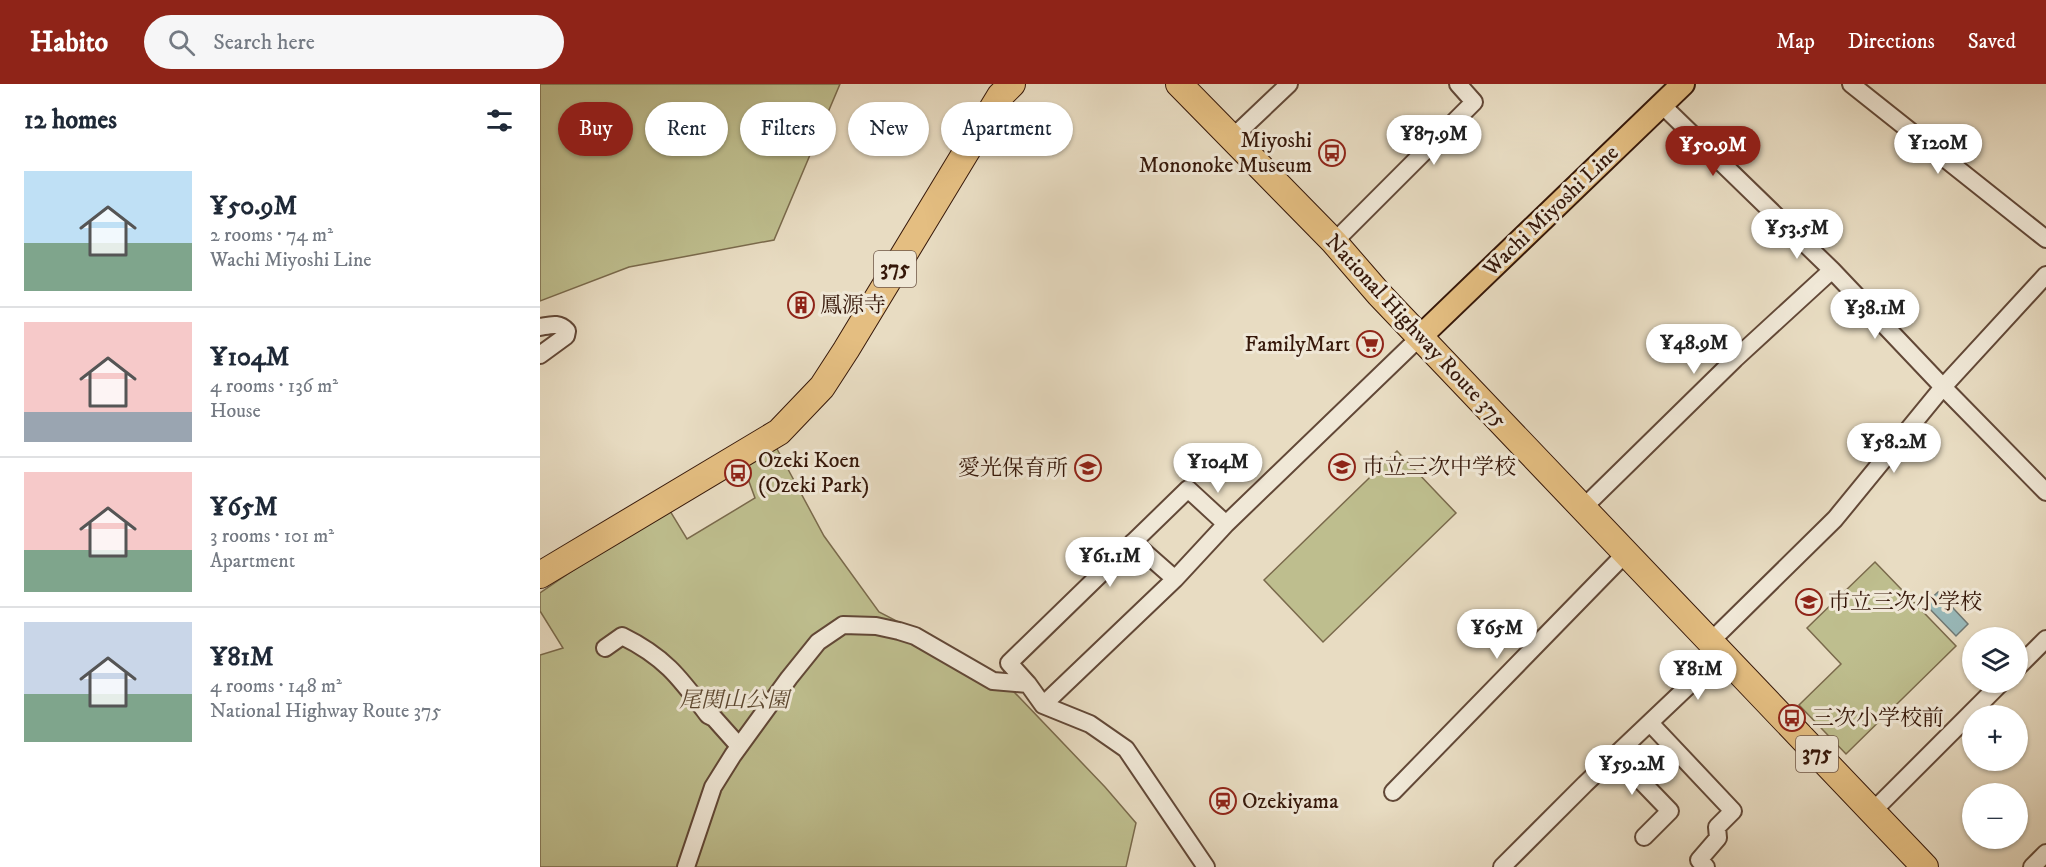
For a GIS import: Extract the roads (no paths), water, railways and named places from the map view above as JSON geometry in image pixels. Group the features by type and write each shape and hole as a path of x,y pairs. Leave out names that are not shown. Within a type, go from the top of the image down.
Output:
{"highway":[{"name":"375","path":"540,575 779,432 822,387 840,360 1000,96 1011,84"},
{"name":"National Highway Route 375","path":"1179,84 1334,242 1379,294 1925,867"}],"main road":[{"name":"Wachi Miyoshi Line","path":"1420,337 1683,84"}],"street":[{"path":"1232,139 1289,84"},
{"path":"1334,242 1474,102 1458,84"},
{"path":"1851,84 2046,239"},
{"path":"1662,105 1832,270 2046,492"},
{"path":"1583,508 1736,359 1832,270"},
{"path":"1502,867 1650,723 1835,519 1943,387 2046,275"},
{"path":"540,327 554,324 567,331 566,336 540,355"},
{"path":"1043,705 1175,579 1226,524 1420,337"},
{"path":"1206,867 1126,749 1090,724 1043,705 1009,663 1188,489 1226,524"},
{"path":"1133,542 1175,579"},
{"path":"1393,792 1626,553"},
{"path":"686,867 713,787 739,746 818,642 843,625 876,626 915,636 993,681 1028,684"},
{"path":"605,648 622,636 650,652 672,669 708,715 714,718 739,746"},
{"path":"2028,657 2046,639"},
{"path":"1872,812 1991,693"},
{"path":"1650,723 1734,811 1717,827 1718,838 1699,860 1706,867"},
{"path":"1616,755 1670,811 1644,837"},
{"path":"2032,867 2046,853"}],"water":[{"path":"1938,592 1968,624 1962,627 1956,636 1925,604"}],"place":[{"name":"Miyoshi Mononoke Museum","path":"1332,153"},
{"name":"鳳源寺","path":"801,305"},
{"name":"FamilyMart","path":"1370,344"},
{"name":"市立三次中学校","path":"1342,467"},
{"name":"愛光保育所","path":"1088,468"},
{"name":"Ozeki Koen (Ozeki Park)","path":"738,473"},
{"name":"市立三次小学校","path":"1809,602"},
{"name":"三次小学校前","path":"1792,718"},
{"name":"Ozekiyama","path":"1223,801"}],"park label":[{"name":"尾関山公園","path":"734,700"}]}
